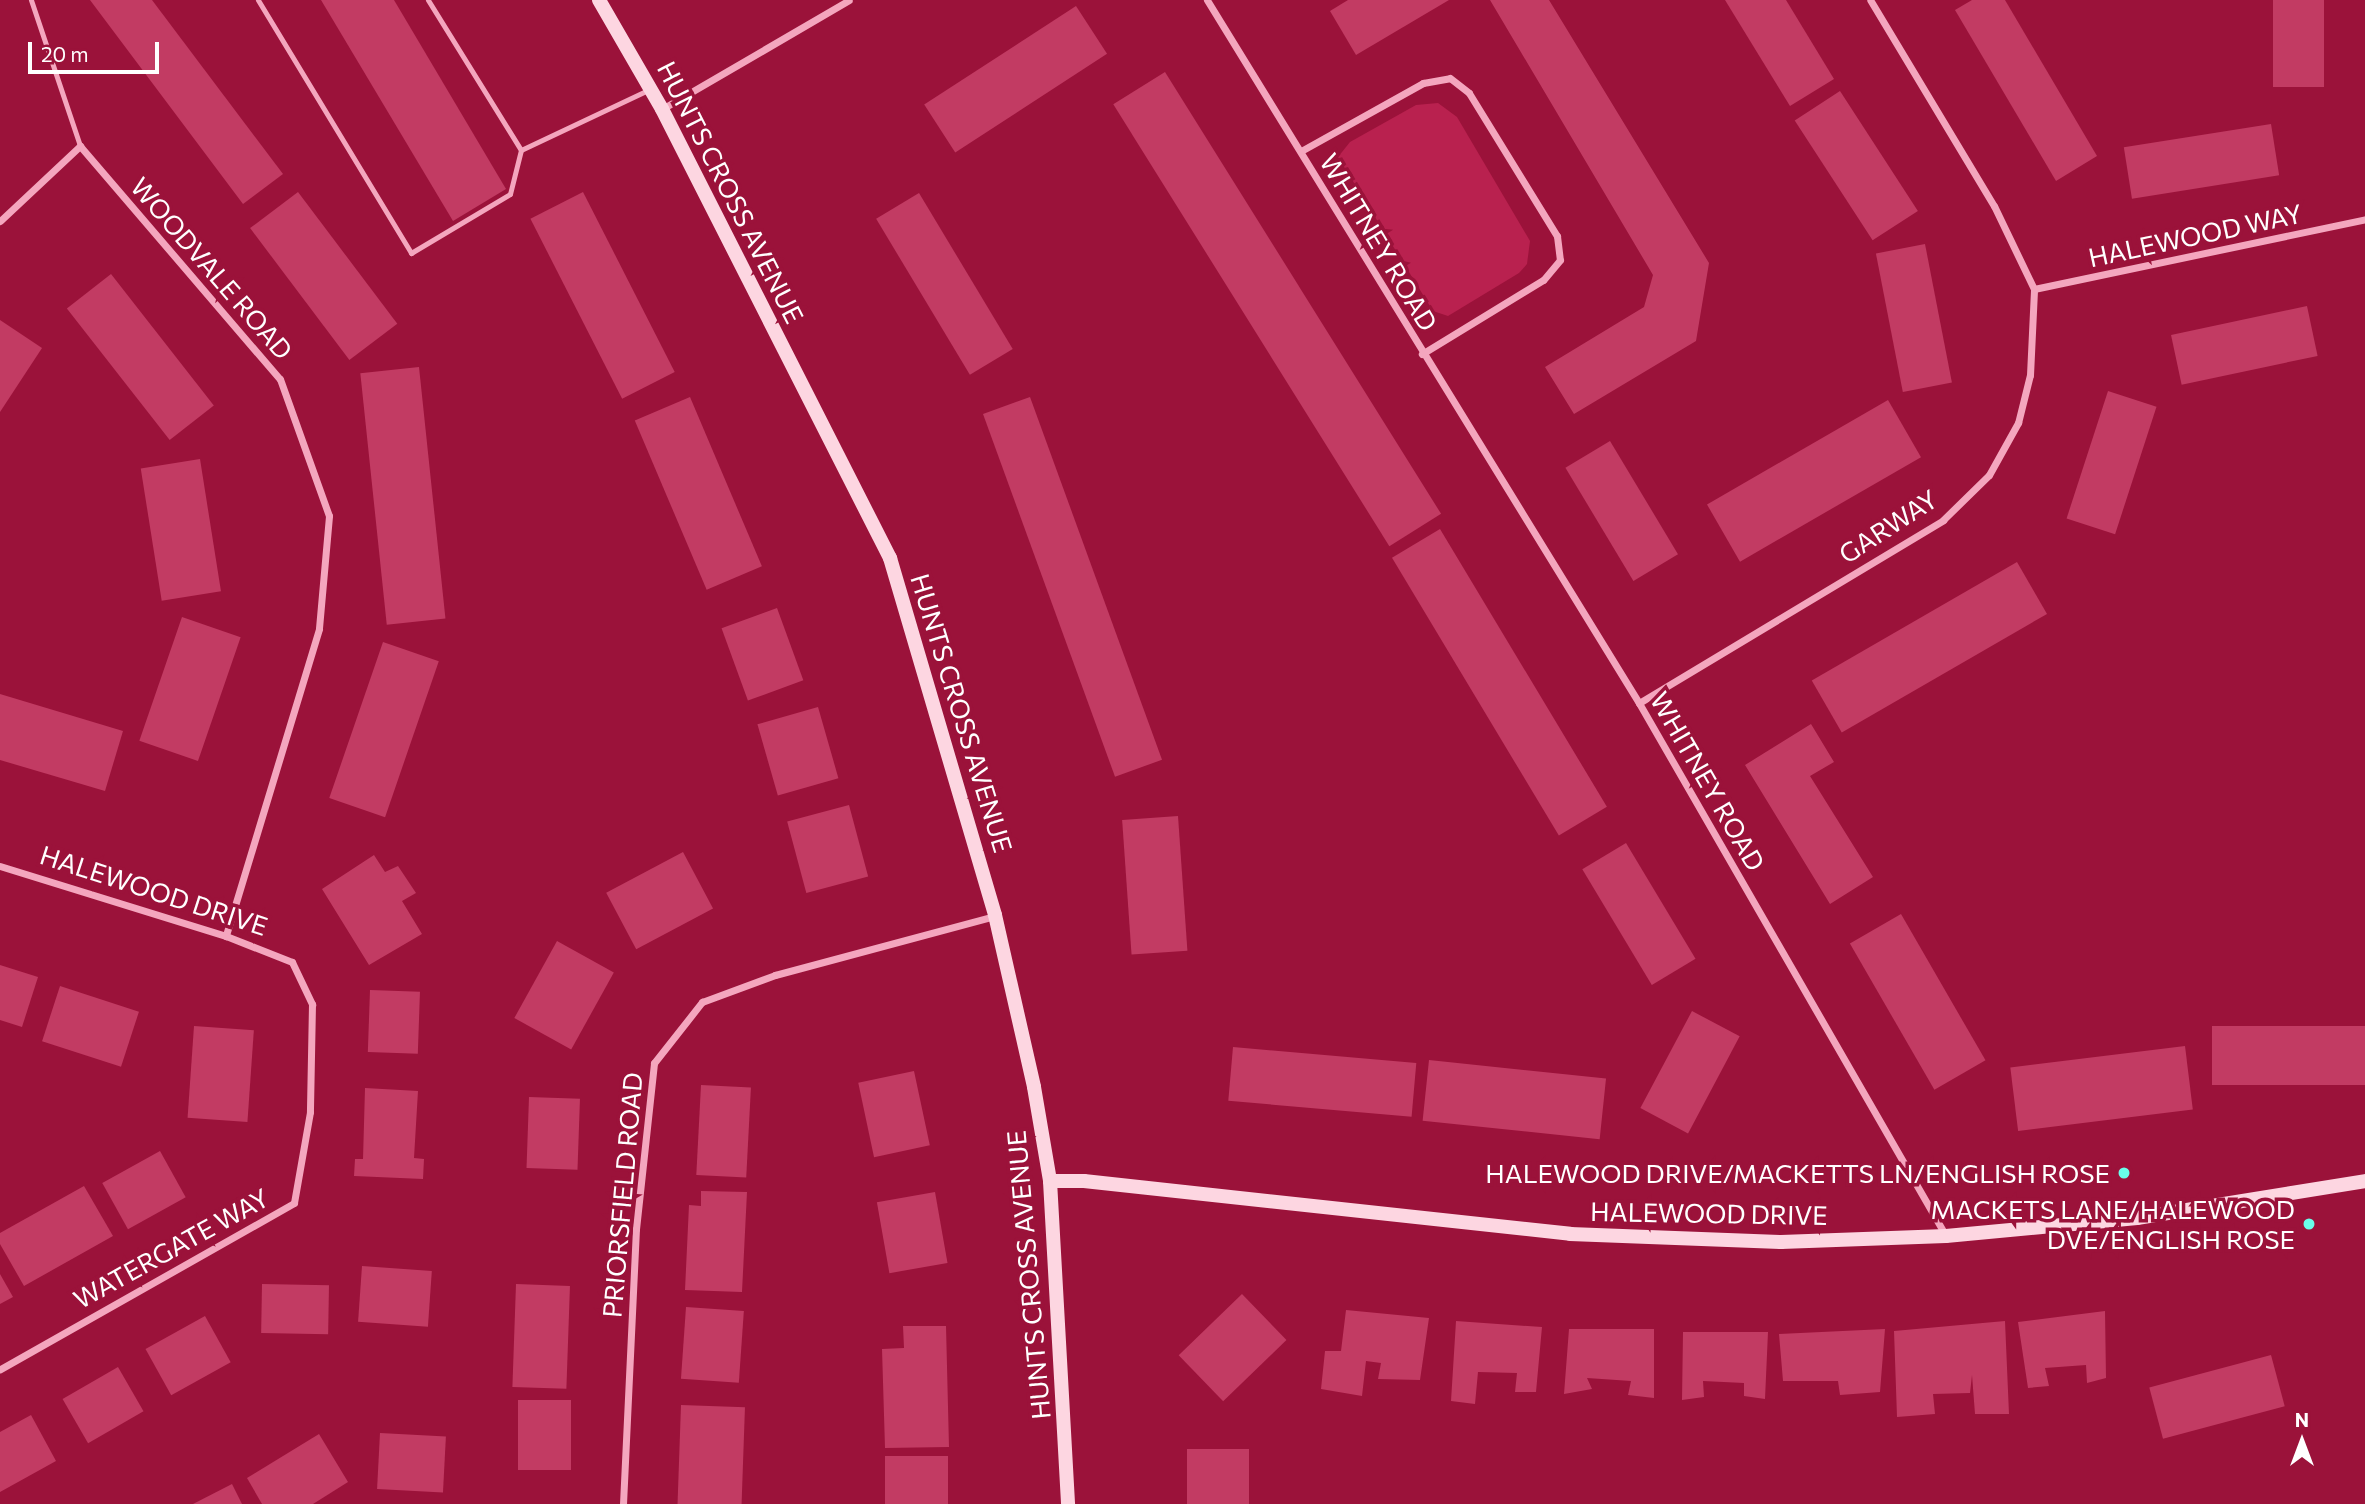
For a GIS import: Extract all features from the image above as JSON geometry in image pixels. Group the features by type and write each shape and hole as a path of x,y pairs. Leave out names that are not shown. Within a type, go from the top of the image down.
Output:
{"street":[{"name":"HUNTS CROSS AVENUE","path":"599,0 662,109 890,558 995,915 1050,1181 1068,1504"},
{"path":"662,109 849,0"},
{"name":"WHITNEY ROAD","path":"1207,0 1301,150 1422,354 1639,703 1946,1236"},
{"name":"GARWAY","path":"1639,703 1942,520 1989,475 2018,423 2030,375 2034,289 1994,205 1870,0"},
{"name":"WHITNEY ROAD","path":"1301,150 1423,83 1450,78 1469,93 1557,236 1560,260 1544,280 1422,354"},
{"path":"0,221 80,146"},
{"name":"WOODVALE ROAD","path":"80,146 279,379 329,516 319,629 226,936"},
{"name":"HALEWOOD WAY","path":"2034,289 2365,219"},
{"name":"HALEWOOD DRIVE","path":"0,866 226,936 292,962"},
{"name":"PRIORSFIELD ROAD","path":"623,1504 636,1229 654,1063 702,1002 775,975 995,915"},
{"name":"WATERGATE WAY","path":"0,1369 294,1203 310,1112 312,1004 292,962"},
{"name":"HALEWOOD DRIVE","path":"1050,1181 1084,1181 1570,1234 1781,1242 1946,1236 2137,1218 2365,1181"}],"lane":[{"path":"31,0 80,146"},
{"path":"257,0 411,253 510,194 520,150 428,0"},
{"path":"520,150 651,89"}],"shaded area":[{"path":"1438,103 1457,117 1530,241 1527,264 1519,273 1448,316 1433,311 1338,157 1350,142 1416,105"}],"building":[{"path":"90,0 152,0 283,174 243,204"},
{"path":"321,0 394,0 506,189 453,221"},
{"path":"1348,0 1449,0 1356,55 1330,11"},
{"path":"1490,0 1549,0 1709,263 1696,341 1574,414 1545,367 1644,307 1653,275"},
{"path":"1725,0 1786,0 1834,79 1790,106"},
{"path":"1972,0 2005,0 2097,156 2056,181 1955,10"},
{"path":"2273,0 2324,0 2324,87 2273,87"},
{"path":"1076,6 1107,54 955,152 924,105"},
{"path":"1165,72 1441,514 1389,546 1113,104"},
{"path":"1840,91 1918,211 1873,240 1795,120"},
{"path":"2271,124 2279,175 2132,199 2124,147"},
{"path":"298,192 397,324 349,360 250,228"},
{"path":"583,192 675,372 622,399 530,219"},
{"path":"919,193 1013,349 970,375 876,219"},
{"path":"1925,244 1952,382 1903,392 1876,254"},
{"path":"111,274 214,406 170,440 67,308"},
{"path":"2307,306 2318,356 2182,385 2171,335"},
{"path":"0,320 42,348 0,412"},
{"path":"419,367 445,619 387,625 360,373"},
{"path":"2108,391 2157,407 2115,534 2067,518"},
{"path":"690,397 762,566 707,590 635,420"},
{"path":"1030,397 1162,760 1115,777 983,414"},
{"path":"1888,400 1921,457 1740,562 1707,504"},
{"path":"1610,441 1678,554 1633,581 1565,468"},
{"path":"200,459 221,591 162,601 141,468"},
{"path":"1440,529 1607,807 1559,836 1392,558"},
{"path":"2017,562 2047,614 1842,732 1812,681"},
{"path":"777,608 803,680 748,701 722,628"},
{"path":"182,617 241,637 198,761 139,741"},
{"path":"383,642 439,661 385,817 329,798"},
{"path":"0,694 123,731 105,791 0,760"},
{"path":"818,707 838,778 778,795 757,724"},
{"path":"1811,724 1834,762 1810,776 1873,877 1830,904 1745,765"},
{"path":"849,805 868,876 806,893 787,822"},
{"path":"1178,816 1187,951 1132,955 1122,820"},
{"path":"1626,843 1696,959 1652,985 1582,869"},
{"path":"683,852 713,909 636,949 606,893"},
{"path":"374,855 385,872 398,866 416,893 402,901 422,934 369,965 322,889"},
{"path":"1901,914 1986,1060 1934,1090 1850,944"},
{"path":"557,941 614,973 571,1049 514,1018"},
{"path":"0,965 38,977 22,1027 0,1020"},
{"path":"60,986 139,1012 121,1067 42,1041"},
{"path":"370,990 420,992 418,1054 368,1052"},
{"path":"1692,1011 1740,1036 1688,1133 1640,1108"},
{"path":"194,1026 254,1030 247,1122 188,1118"},
{"path":"2212,1026 2365,1026 2365,1085 2212,1085"},
{"path":"2185,1046 2193,1110 2018,1131 2010,1067"},
{"path":"1233,1047 1416,1063 1412,1117 1228,1101"},
{"path":"1429,1060 1606,1079 1600,1139 1423,1121"},
{"path":"914,1071 930,1145 874,1157 858,1083"},
{"path":"701,1085 751,1088 746,1177 696,1175"},
{"path":"365,1088 418,1091 414,1158 424,1159 423,1179 354,1176 355,1159 363,1159"},
{"path":"529,1097 580,1099 577,1170 527,1168"},
{"path":"160,1151 186,1197 128,1229 102,1183"},
{"path":"84,1186 113,1236 24,1286 0,1244 0,1233"},
{"path":"701,1191 747,1192 742,1292 685,1290 689,1205 701,1206"},
{"path":"935,1192 948,1263 889,1273 877,1202"},
{"path":"362,1266 432,1271 428,1327 358,1322"},
{"path":"0,1274 13,1297 0,1304"},
{"path":"262,1284 329,1285 328,1334 261,1333"},
{"path":"516,1284 570,1286 566,1389 512,1387"},
{"path":"1242,1294 1286,1340 1223,1401 1179,1355"},
{"path":"686,1307 744,1311 739,1383 681,1379"},
{"path":"1346,1310 1429,1318 1420,1380 1378,1379 1381,1363 1366,1361 1362,1396 1321,1389 1325,1351 1341,1351"},
{"path":"2105,1311 2106,1378 2087,1383 2086,1365 2045,1368 2049,1386 2028,1388 2018,1322"},
{"path":"205,1316 231,1362 171,1395 146,1349"},
{"path":"1456,1321 1542,1327 1536,1392 1515,1392 1517,1373 1478,1372 1475,1404 1451,1401"},
{"path":"2005,1321 2009,1414 1975,1414 1972,1375 1970,1393 1933,1394 1935,1414 1897,1417 1894,1331"},
{"path":"903,1326 946,1326 949,1447 885,1448 882,1349 904,1348"},
{"path":"1569,1329 1654,1329 1654,1398 1628,1395 1631,1381 1587,1378 1592,1389 1564,1394"},
{"path":"1885,1329 1880,1392 1840,1395 1838,1381 1783,1381 1779,1334"},
{"path":"1683,1332 1768,1332 1765,1399 1744,1396 1744,1383 1703,1381 1704,1397 1682,1400"},
{"path":"2271,1355 2285,1406 2163,1439 2149,1388"},
{"path":"118,1367 144,1411 88,1443 63,1399"},
{"path":"518,1400 571,1400 571,1470 518,1470"},
{"path":"681,1405 745,1407 742,1504 678,1504"},
{"path":"31,1415 56,1461 0,1492 0,1432"},
{"path":"380,1433 446,1436 443,1492 377,1489"},
{"path":"319,1434 348,1482 313,1504 262,1504 247,1478"},
{"path":"1187,1449 1249,1449 1249,1504 1187,1504"},
{"path":"885,1456 948,1456 948,1504 885,1504"},
{"path":"232,1484 242,1504 193,1504"}],"place":[{"name":"HALEWOOD DRIVE/MACKETTS LN/ENGLISH ROSE","path":"2124,1173"},
{"name":"MACKETS LANE/HALEWOOD DVE/ENGLISH ROSE","path":"2309,1224"}]}
